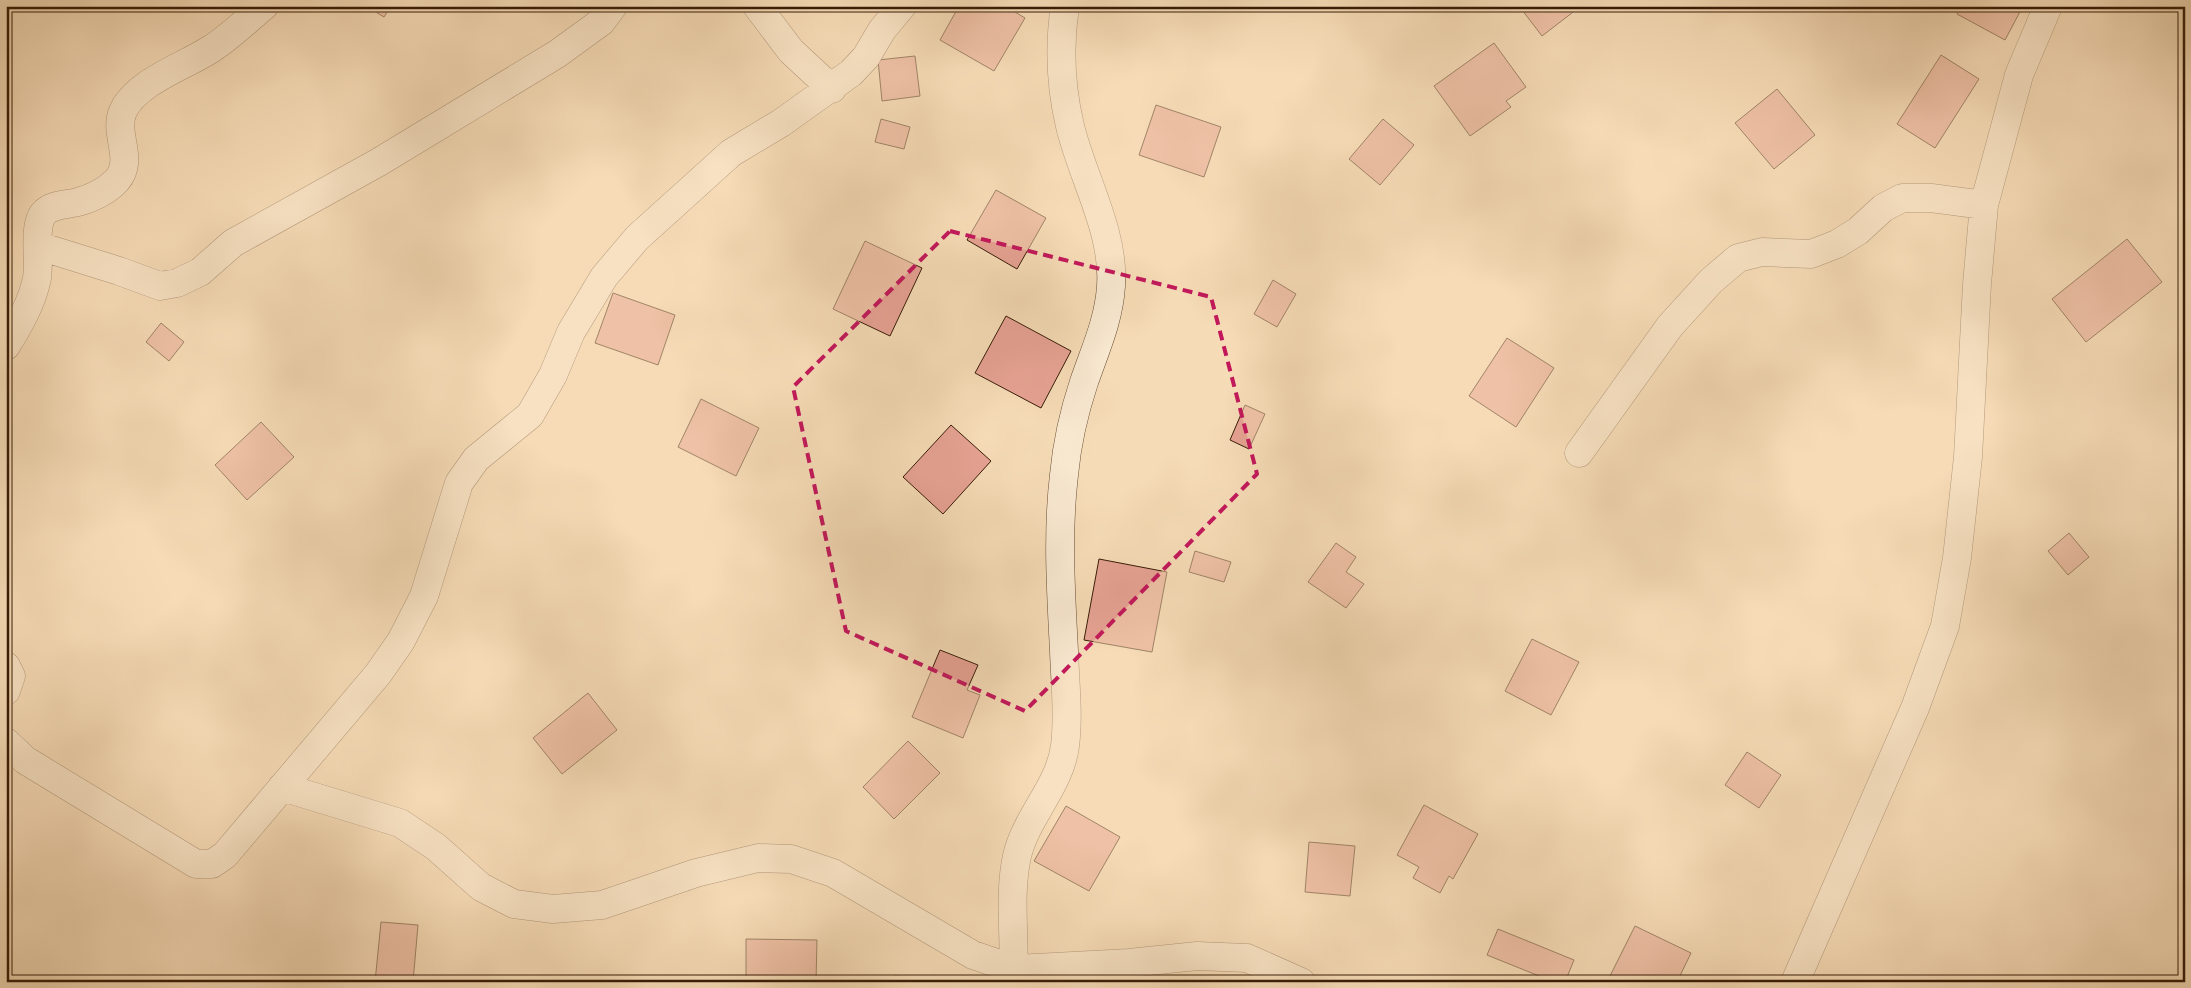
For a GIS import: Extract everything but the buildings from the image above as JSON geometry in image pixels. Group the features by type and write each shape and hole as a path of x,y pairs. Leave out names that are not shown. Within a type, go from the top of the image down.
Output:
{"street":[{"path":"6,346 25,315 37,278 38,225 43,214 56,206 78,202 100,194 116,181 124,170 125,156 120,125 122,112 131,97 143,88 212,49 264,6"},
{"path":"39,246 119,270 160,286 178,283 200,272 233,243 395,152 557,54 601,22 613,6"},
{"path":"757,6 792,50 832,89"},
{"path":"6,742 25,760 196,864 212,864 225,855 378,674 402,640 424,596 460,483 476,459 530,415 553,375 570,332 604,277 637,238 732,153 781,124 832,89 851,73 866,57 882,30 902,6"},
{"path":"1014,975 1013,896 1017,856 1037,809 1055,778 1065,749 1067,712 1060,570 1063,476 1073,418 1107,319 1112,283 1108,245 1070,126 1062,66 1061,32 1064,6"},
{"path":"1795,982 1915,708 1945,626 1957,558 1968,457 1977,284 1984,205 2019,75 2048,6"},
{"path":"1579,453 1670,326 1711,281 1738,258 1762,252 1810,254 1837,244 1858,231 1883,208 1902,198 1931,198 1984,205"},
{"path":"6,666 11,676 6,691"},
{"path":"282,787 400,823 436,846 481,887 514,904 553,909 602,905 696,873 758,858 791,860 833,873 973,955 1014,975 1197,956 1247,958 1301,982"}],"highlighted area":[{"path":"950,231 1211,297 1257,474 1025,711 846,631 793,387"}]}
